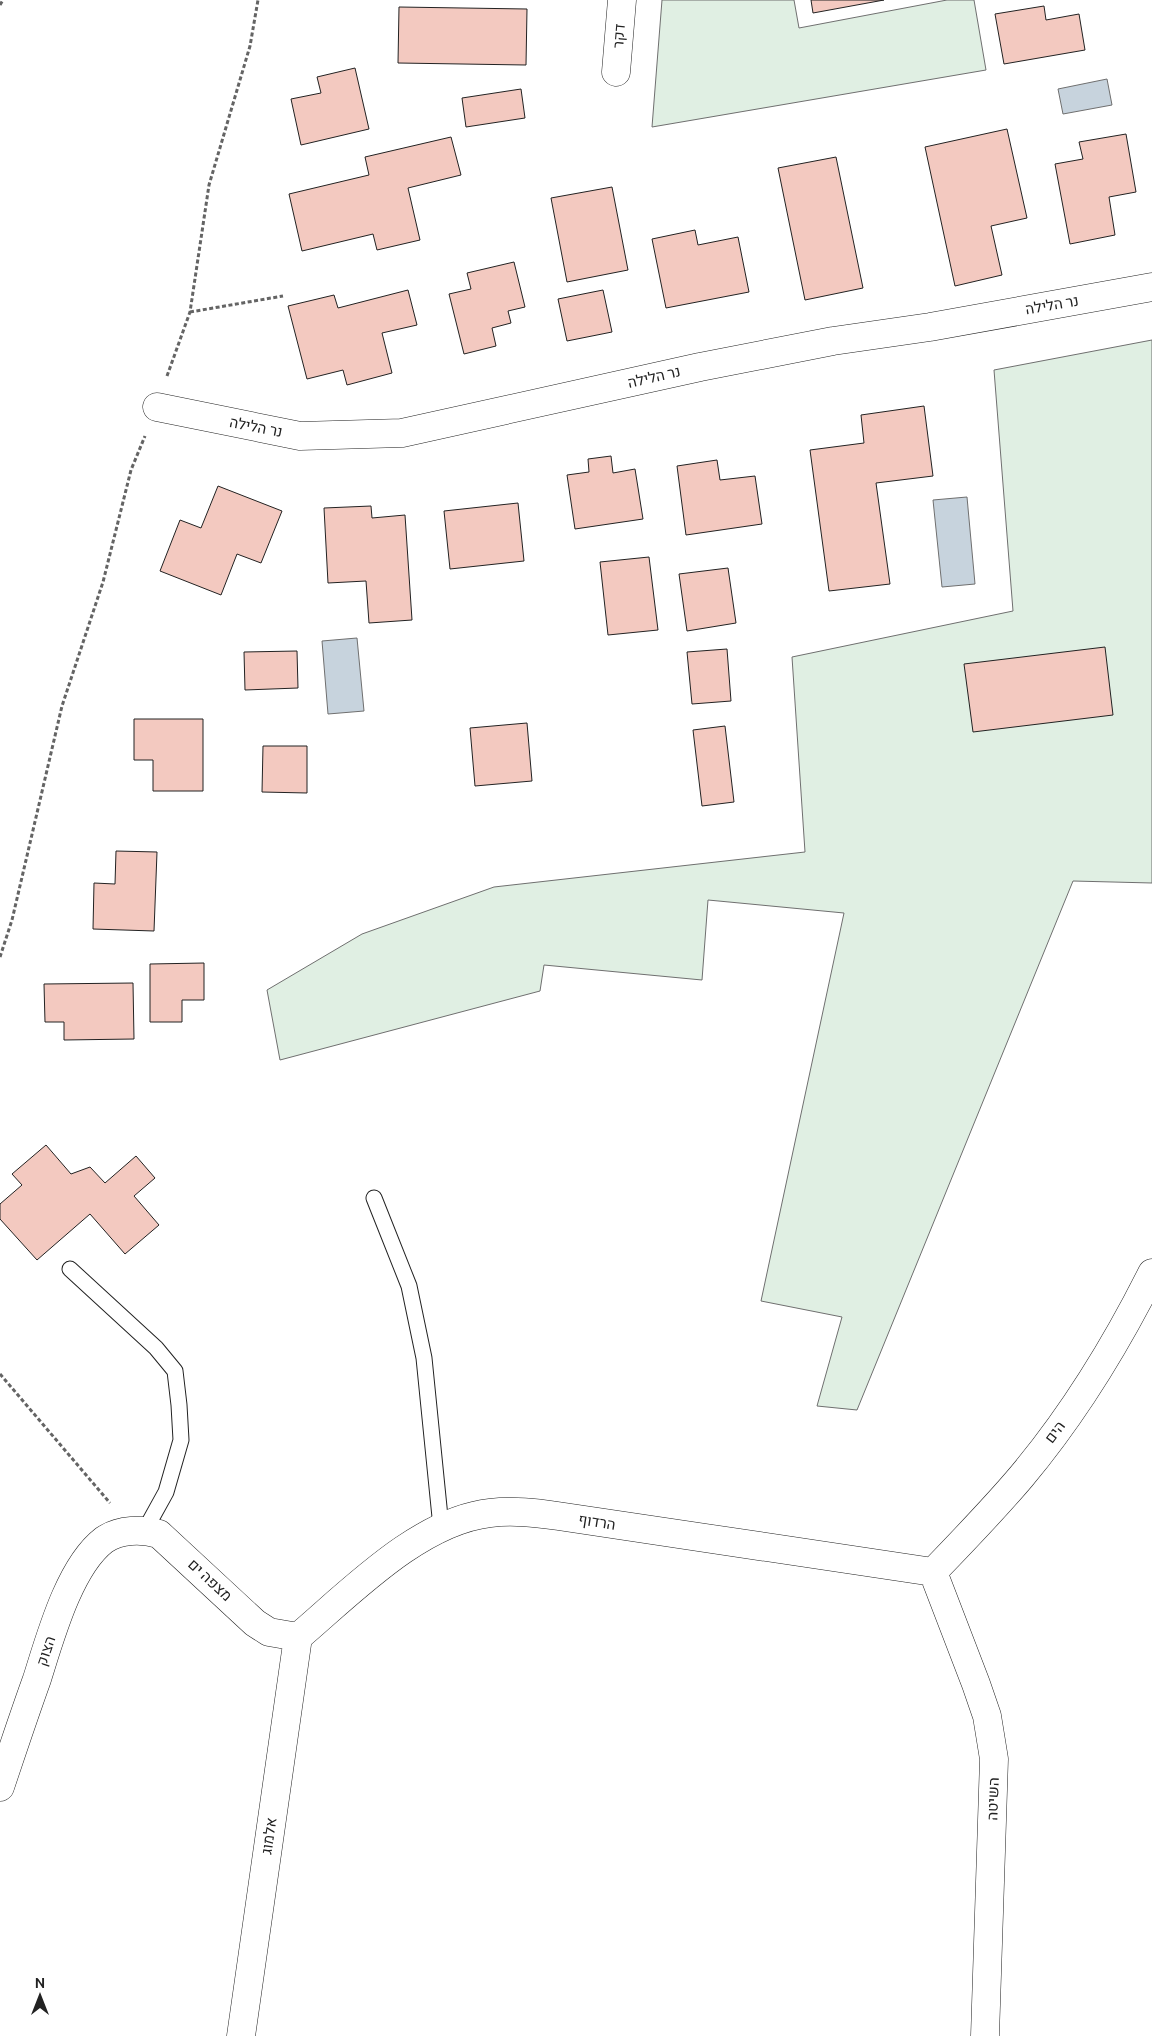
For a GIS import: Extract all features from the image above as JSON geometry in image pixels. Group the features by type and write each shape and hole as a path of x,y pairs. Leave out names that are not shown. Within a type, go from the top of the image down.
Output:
{"street":[{"name":"דקר","path":"616,72 622,0"},
{"name":"נר הלילה","path":"157,407 300,436 402,433 700,367 833,341 1152,287"},
{"name":"הים","path":"934,1572 1021,1477 1074,1406 1124,1328 1152,1273"},
{"name":"הרדוף","path":"298,1637 382,1565 418,1539 453,1521 490,1513 527,1512 934,1572"},
{"name":"מצפה ים","path":"133,1531 159,1534 255,1623 269,1632 298,1637"},
{"name":"הצוק","path":"0,1787 59,1613 70,1589 94,1550 106,1539 133,1531"},
{"name":"השיטה","path":"934,1572 987,1716 994,1759 985,2036"},
{"name":"אלמוג","path":"241,2036 298,1637"}],"lane":[{"path":"374,1198 409,1286 424,1358 441,1527"},
{"path":"70,1269 156,1348 175,1371 181,1440 166,1492 133,1531"}],"path":[{"path":"0,5 3,0"},
{"path":"0,957 12,920 62,706 103,582 131,470 157,407 190,312 209,185 250,46 258,0"},
{"path":"190,312 283,296"},
{"path":"0,1374 133,1531"}],"green space":[{"path":"662,0 794,0 799,28 947,0 974,0 986,70 652,127"},
{"path":"1152,340 1152,883 1073,881 857,1410 817,1406 842,1317 761,1301 844,913 708,900 702,980 544,965 540,991 280,1060 267,990 362,934 494,887 805,852 792,657 1013,611 994,370"}],"shaded area":[{"path":"1107,79 1112,105 1063,114 1058,89"},
{"path":"967,497 975,584 942,587 933,500"},
{"path":"357,638 364,711 328,714 322,641"}],"building":[{"path":"811,0 884,0 813,13"},
{"path":"1044,6 1046,20 1079,14 1085,50 1004,64 995,14"},
{"path":"399,7 527,9 526,65 398,63"},
{"path":"355,68 369,129 301,145 291,99 321,93 317,77"},
{"path":"521,89 525,118 466,127 462,98"},
{"path":"1007,129 1027,218 991,226 1002,275 955,286 925,147"},
{"path":"1126,134 1136,192 1109,197 1115,235 1070,244 1055,164 1083,159 1079,142"},
{"path":"451,137 461,175 408,188 420,240 377,250 373,234 302,251 289,194 369,175 365,157"},
{"path":"836,157 863,288 805,300 778,168"},
{"path":"612,187 628,270 567,282 551,198"},
{"path":"695,230 698,245 738,237 749,292 666,308 652,239"},
{"path":"514,262 525,307 508,311 511,323 492,328 496,346 464,354 449,294 471,289 467,273"},
{"path":"408,290 417,325 382,333 392,373 347,385 343,370 307,379 288,306 334,295 338,308"},
{"path":"603,290 612,332 567,341 558,299"},
{"path":"924,406 933,476 876,483 890,584 829,591 810,450 864,443 861,415"},
{"path":"611,456 613,473 635,469 643,519 575,529 567,475 589,472 588,459"},
{"path":"717,460 720,480 755,476 762,524 686,535 677,466"},
{"path":"218,486 282,511 261,563 237,554 221,595 160,571 180,520 201,528"},
{"path":"518,503 524,561 450,569 444,511"},
{"path":"371,506 372,518 405,515 412,620 369,623 366,581 328,583 324,508"},
{"path":"649,557 658,630 608,635 600,562"},
{"path":"728,568 736,623 687,631 679,574"},
{"path":"1105,647 1113,715 973,732 964,664"},
{"path":"727,649 731,701 692,704 687,652"},
{"path":"297,651 298,688 245,690 244,652"},
{"path":"134,719 203,719 203,791 153,791 153,760 134,760"},
{"path":"527,723 532,781 475,786 470,728"},
{"path":"725,726 734,802 702,806 693,730"},
{"path":"263,746 307,746 307,793 262,792"},
{"path":"116,851 157,852 154,931 93,929 94,883 115,884"},
{"path":"204,963 204,1000 182,1000 182,1022 150,1022 150,964"},
{"path":"133,983 134,1039 64,1040 64,1022 45,1022 44,984"},
{"path":"46,1145 71,1174 90,1167 105,1183 136,1156 155,1178 134,1196 159,1225 125,1254 90,1214 37,1260 0,1219 0,1204 22,1185 12,1174"}]}
